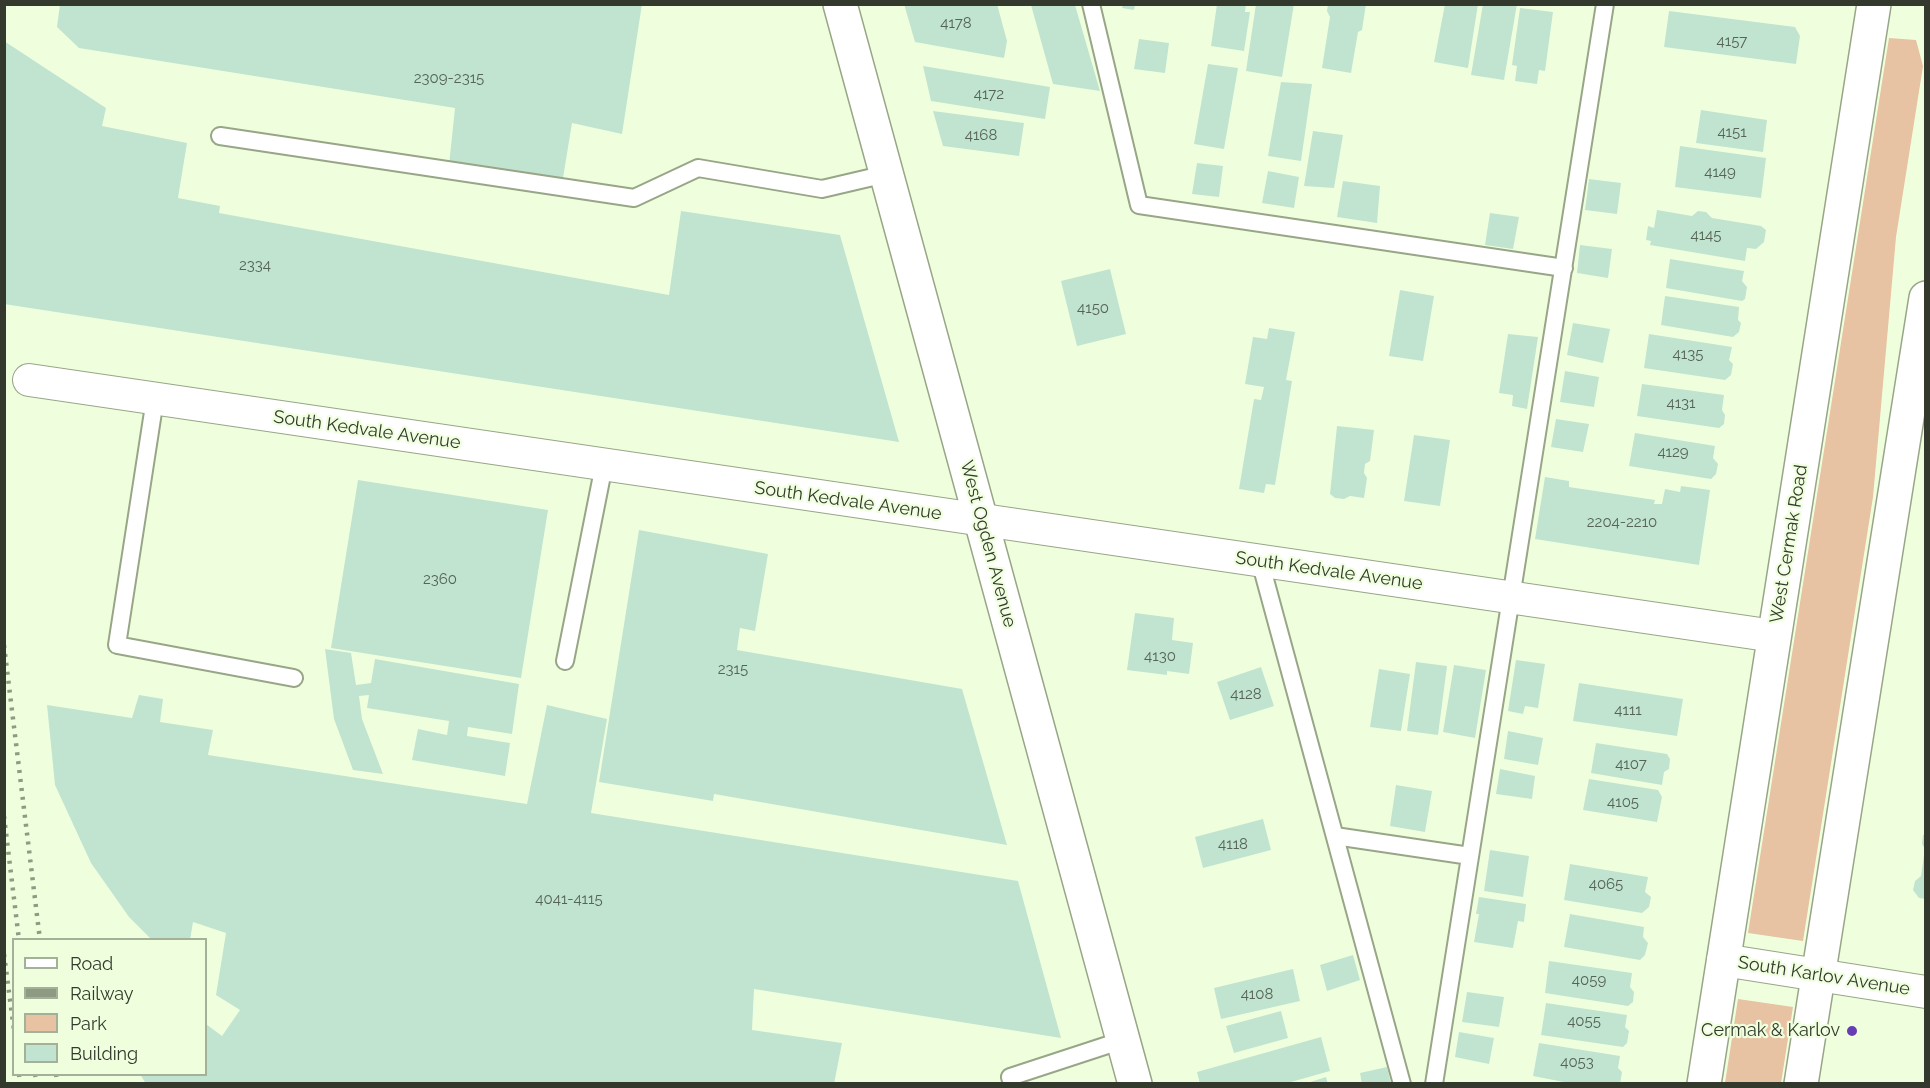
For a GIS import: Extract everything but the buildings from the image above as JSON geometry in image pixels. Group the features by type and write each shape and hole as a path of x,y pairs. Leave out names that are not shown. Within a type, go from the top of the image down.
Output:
{"main road":[{"name":"West Ogden Avenue","path":"840,4 1135,1083"},
{"name":"West Cermak Road","path":"1704,1083 1874,4"},
{"path":"1801,1083 1926,298"}],"street":[{"name":"South Kedvale Avenue","path":"29,380 1774,636"},
{"name":"South Karlov Avenue","path":"1723,960 1926,992"}],"lane":[{"path":"1092,4 1139,205 1564,268"},
{"path":"1434,1083 1605,4"},
{"path":"220,136 634,198 698,168 822,189 886,174"},
{"path":"155,399 117,645 294,678"},
{"path":"565,661 604,465"},
{"path":"1260,561 1402,1083"},
{"path":"1335,836 1470,856"},
{"path":"1012,1083 1010,1077 1123,1040"}],"green space":[{"path":"1889,38 1916,40 1923,66 1896,237 1873,497 1803,941 1748,933"},
{"path":"1738,999 1793,1007 1781,1083 1725,1083"}],"railway":[{"path":"4,645 40,938"},
{"path":"4,816 19,938"},
{"path":"4,954 12,1015"},
{"path":"19,1076 20,1084"},
{"path":"35,1076 37,1084"},
{"path":"56,1076 57,1084"}],"place":[{"name":"Cermak & Karlov","path":"1852,1031"}]}
